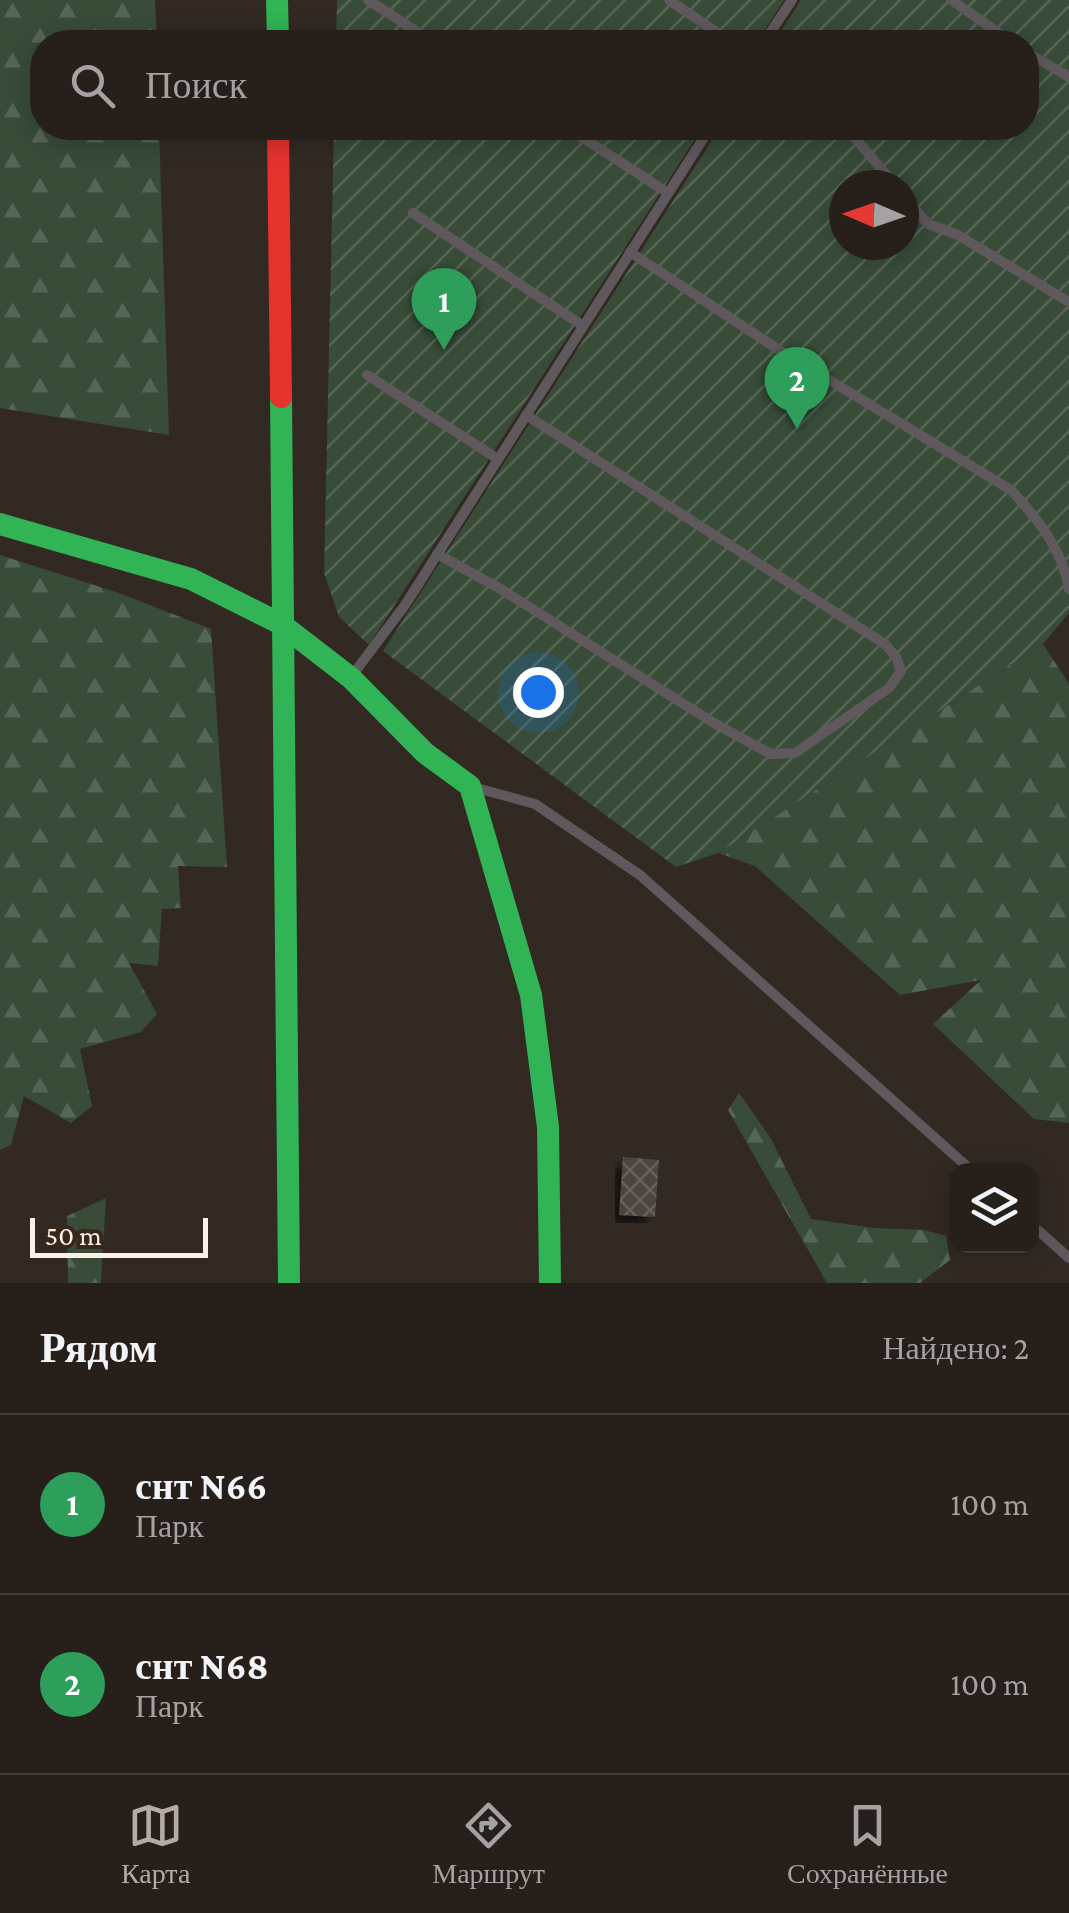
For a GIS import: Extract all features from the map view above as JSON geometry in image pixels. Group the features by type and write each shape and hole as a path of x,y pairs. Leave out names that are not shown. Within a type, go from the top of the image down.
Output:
{"street":[{"path":"278,0 278,30"},
{"path":"278,140 289,1283"},
{"path":"0,524 191,580 281,624 350,678 425,753 470,786 531,995 548,1127 550,1283"}],"lane":[{"path":"368,0 413,30"},
{"path":"670,0 714,30"},
{"path":"772,30 792,0"},
{"path":"951,0 995,30"},
{"path":"1039,60 1069,77"},
{"path":"586,140 668,193"},
{"path":"350,678 404,606 702,140"},
{"path":"857,140 882,170"},
{"path":"413,213 583,326"},
{"path":"919,214 928,224 958,236 1069,302"},
{"path":"630,252 773,346 1011,490 1042,524 1067,576 1069,590"},
{"path":"366,375 498,459"},
{"path":"438,554 771,754 795,753 888,688 900,670 896,656 884,644 526,415"},
{"path":"470,786 535,804 640,875 962,1163"},
{"path":"1039,1231 1069,1258"}],"green space":[{"path":"0,0 155,0 156,30 30,30 30,140 159,140 169,435 0,408"},
{"path":"337,0 784,0 765,30 336,30"},
{"path":"801,0 1069,0 1069,613 1043,644 718,853 676,867 383,651 712,140 1039,140 1039,30 782,30"},
{"path":"334,140 694,140 369,645 339,617 324,573"},
{"path":"0,555 119,593 211,629 227,867 178,866 181,908 162,909 158,966 129,963 157,1014 141,1032 80,1049 92,1106 71,1123 24,1096 11,1145 0,1150"},
{"path":"1043,644 1069,684 1069,1123 1034,1119 933,1024 981,980 900,995 755,866 718,853"},
{"path":"739,1093 770,1137 811,1219 924,1230 946,1236 950,1260 920,1283 827,1283 728,1110"},
{"path":"106,1198 101,1283 68,1283 67,1216"}],"building":[{"path":"623,1157 659,1160 655,1217 619,1215"}],"traffic: fast":[{"path":"277,0 278,30"},
{"path":"281,397 289,1283"},
{"path":"0,524 191,579 281,624 351,678 425,753 470,786 531,995 548,1127 550,1283"}],"traffic: jam":[{"path":"278,140 281,397"}],"place":[{"name":"снт N66","path":"444,350"},
{"name":"снт N68","path":"797,429"}]}
